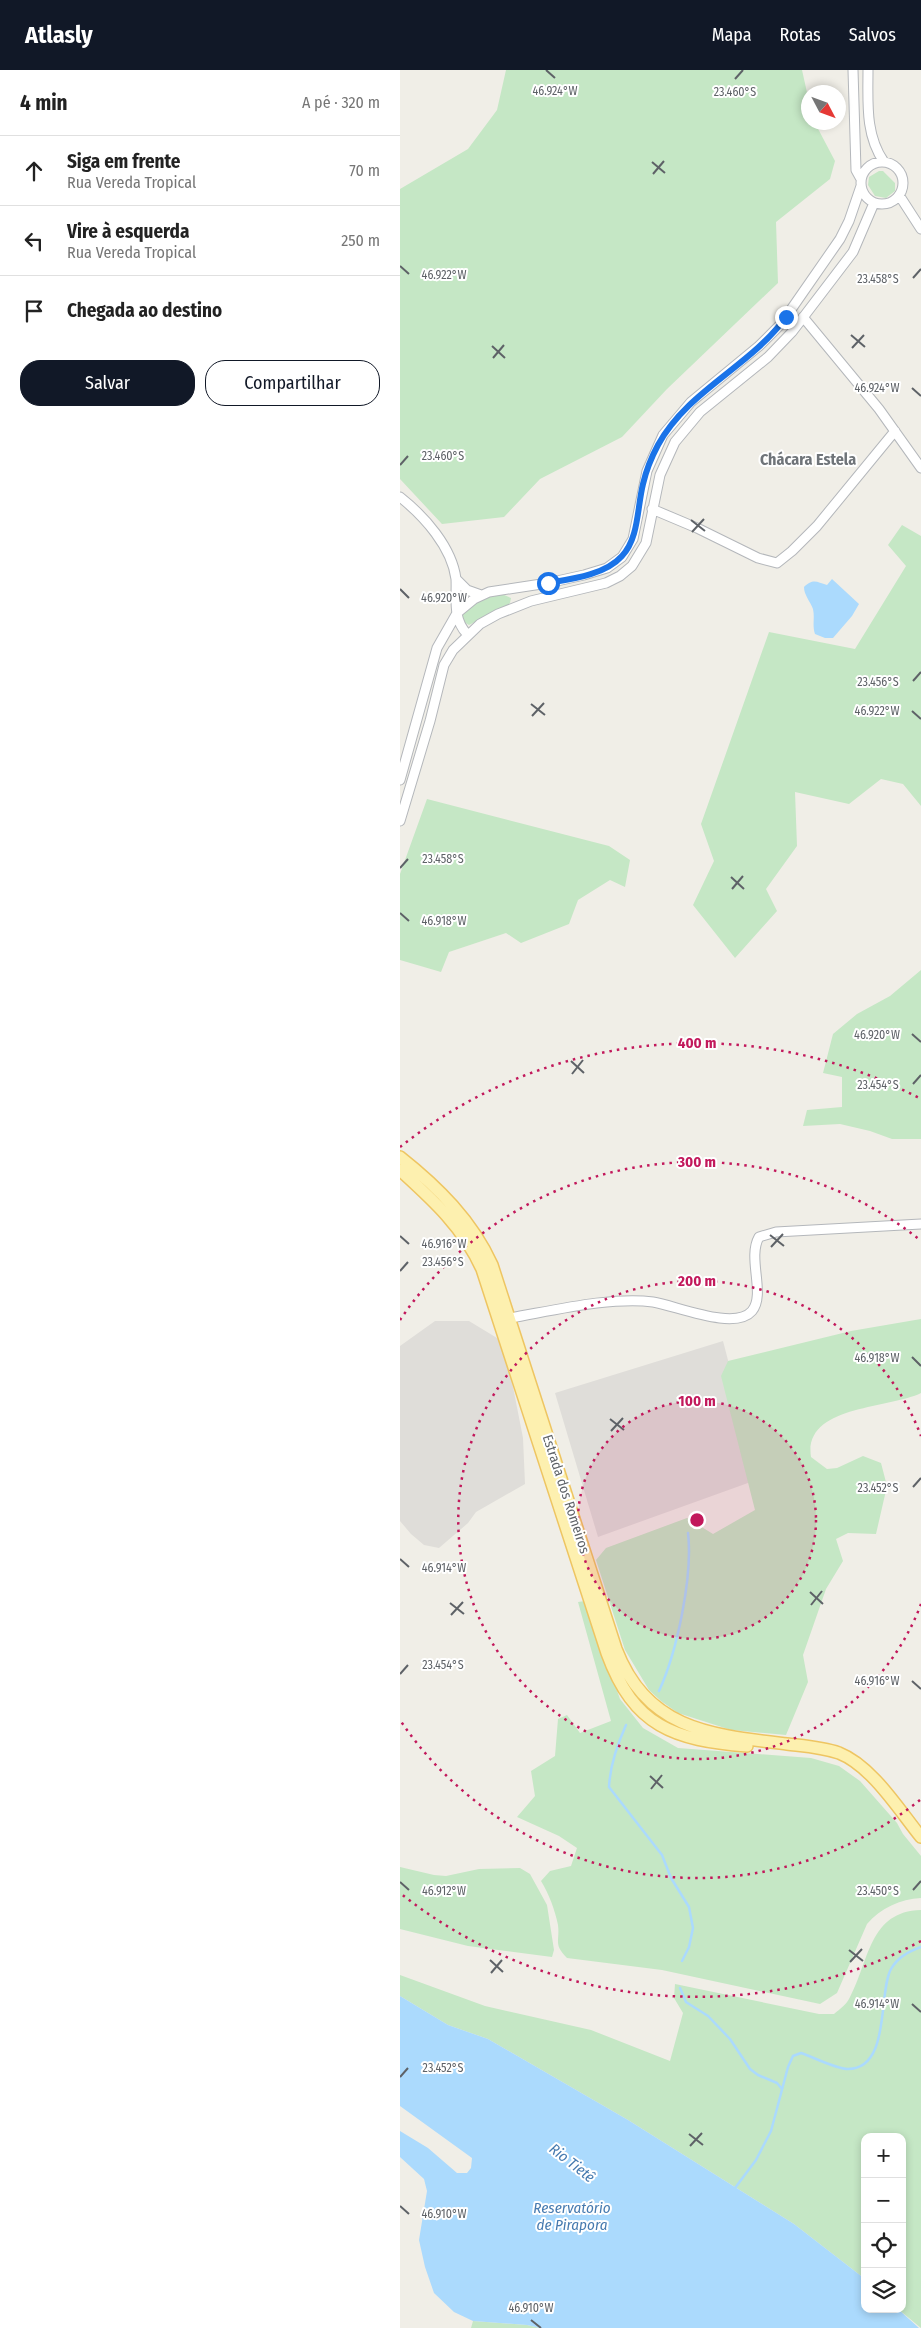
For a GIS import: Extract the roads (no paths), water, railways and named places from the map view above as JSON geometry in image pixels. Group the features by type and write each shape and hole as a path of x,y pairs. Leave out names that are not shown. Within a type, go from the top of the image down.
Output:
{"main road":[{"name":"Estrada dos Romeiros","path":"400,1157 441,1194 471,1227 492,1265 616,1649 634,1685 654,1706 668,1716 690,1727 720,1735 825,1749 852,1760 873,1778 921,1836"},
{"name":"Estrada dos Romeiros","path":"400,1170 454,1222 468,1242 482,1269 607,1653 625,1692 647,1716 673,1733 687,1738 751,1747 799,1746"}],"street":[{"path":"853,70 856,170 865,196 874,203 891,202 899,195 903,183 902,177 895,167 884,162 874,146 869,128 868,70"},
{"path":"400,780 437,648 457,613 467,603 481,595 513,587 584,576 607,568 622,557 633,539 645,477 651,458 663,435 690,402 759,346 781,324 840,239 849,221 867,169 872,165 884,162"},
{"path":"899,195 921,229"},
{"path":"400,821 420,759 444,665 453,650 467,634 480,624 515,607 592,587 620,576 632,566 646,543 662,470 682,432 700,412 777,348 803,317 852,252 874,203"},
{"path":"803,317 879,409 921,468"},
{"path":"652,509 697,528 758,558 777,563 792,552 817,526 895,431"},
{"path":"400,497 428,523 449,557 456,579 457,613 460,626 467,634"},
{"path":"456,579 467,590 481,595"},
{"path":"513,587 517,596 515,607"},
{"path":"510,1318 601,1304 638,1301 658,1303 723,1318 739,1318 750,1312 757,1300 754,1261 755,1247 759,1237 776,1232 921,1224"}],"water":[{"path":"832,579 859,604 852,616 833,638 825,638 815,634 813,609 804,587 813,582 827,585"},
{"name":"Reservatório de Pirapora","path":"400,1996 448,2025 488,2039 628,2120 794,2224 861,2276 861,2313 902,2313 919,2328 540,2328 527,2325 473,2321 454,2312 434,2293 425,2267 419,2240 427,2191 424,2179 400,2157 400,2131 428,2148 457,2173 467,2173 471,2168 472,2158 400,2106"}],"waterway":[{"path":"659,1691 672,1656 682,1614 688,1570 688,1533"},
{"path":"626,1725 614,1755 609,1787 662,1855 671,1878 689,1907 693,1928 689,1947 682,1961"},
{"path":"735,2188 756,2160 771,2131 788,2067 793,2056 801,2053 831,2065 848,2069 862,2066 871,2057 877,2043 881,2028 887,1980 891,1969 904,1955 921,1947"},
{"path":"680,1988 686,2002 708,2016 730,2039 750,2069 758,2075 777,2083 782,2089"}],"district":[{"name":"Chácara Estela","path":"808,459"}],"water label":[{"name":"Rio Tietê","path":"572,2163"}]}
